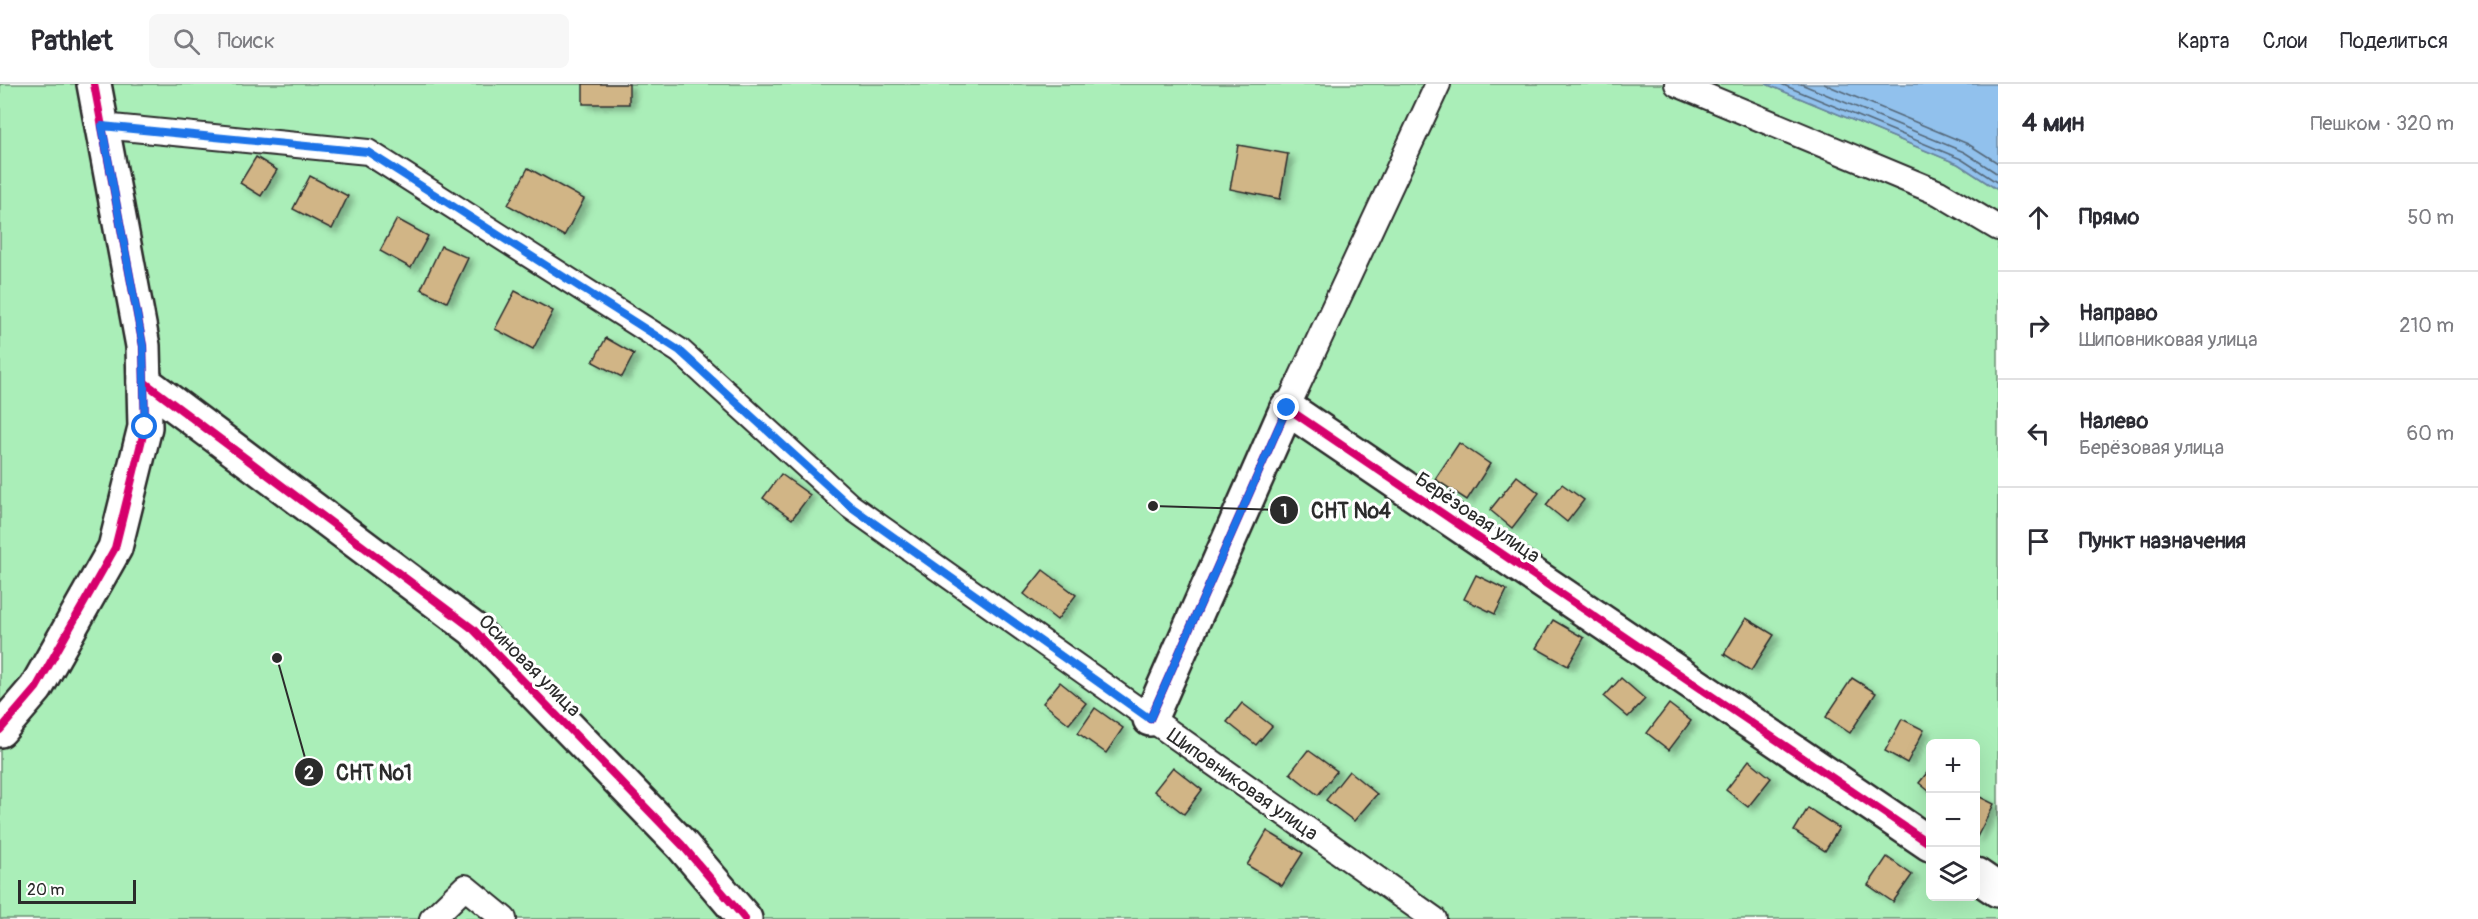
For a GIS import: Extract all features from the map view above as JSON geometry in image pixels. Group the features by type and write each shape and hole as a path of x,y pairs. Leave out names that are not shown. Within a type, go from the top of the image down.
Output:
{"street":[{"path":"0,730 36,687 115,548 145,427 143,346 94,84"},
{"name":"Осиновая улица","path":"144,382 472,629 682,845 745,919"},
{"path":"1150,719 1287,408"},
{"name":"Берёзовая улица","path":"1287,408 1926,841"},
{"path":"1980,877 1998,890"}],"lane":[{"path":"1287,408 1438,84"},
{"path":"1677,84 1939,193 1998,228"},
{"name":"Шиповниковая улица","path":"102,126 368,152 680,351 850,506 1434,919"},
{"path":"432,919 465,887 504,919"}],"green space":[{"path":"0,84 1766,84 1958,164 1998,190 1998,919 0,919"}],"water":[{"path":"1766,84 1998,84 1998,190 1958,164"}],"building":[{"path":"583,84 629,84 629,104 583,104"},
{"path":"1238,145 1288,154 1280,199 1230,189"},
{"path":"256,157 277,170 261,196 240,183"},
{"path":"528,168 584,199 564,236 508,205"},
{"path":"310,176 348,196 332,229 293,209"},
{"path":"397,219 428,236 411,268 380,251"},
{"path":"441,246 468,258 447,302 421,289"},
{"path":"515,291 553,311 533,349 495,329"},
{"path":"606,338 634,354 622,377 593,362"},
{"path":"1459,443 1490,464 1467,500 1435,479"},
{"path":"781,474 810,495 792,519 763,498"},
{"path":"1517,476 1539,493 1512,528 1490,510"},
{"path":"1562,484 1584,500 1567,522 1546,505"},
{"path":"1043,570 1076,595 1057,620 1024,594"},
{"path":"1476,575 1507,590 1495,614 1464,599"},
{"path":"1746,618 1774,635 1751,671 1724,654"},
{"path":"1553,620 1584,638 1568,666 1536,648"},
{"path":"1621,678 1645,699 1628,717 1604,697"},
{"path":"1852,678 1876,693 1850,733 1826,717"},
{"path":"1060,682 1086,703 1069,724 1043,703"},
{"path":"1242,703 1272,726 1256,745 1227,722"},
{"path":"1669,704 1691,721 1669,750 1647,733"},
{"path":"1095,708 1123,728 1106,753 1078,733"},
{"path":"1902,719 1924,730 1907,763 1885,751"},
{"path":"1308,750 1337,771 1318,795 1290,773"},
{"path":"1749,760 1771,778 1748,807 1726,790"},
{"path":"1173,767 1202,790 1184,814 1154,791"},
{"path":"1349,771 1377,794 1354,821 1326,800"},
{"path":"1926,774 1926,789 1919,783"},
{"path":"1980,797 1994,804 1980,831"},
{"path":"1808,808 1839,828 1825,851 1794,831"},
{"path":"1267,831 1303,853 1282,886 1247,865"},
{"path":"1887,857 1912,875 1893,902 1868,885"}],"cycle path":[{"path":"0,730 36,688 115,548 145,427 143,346 94,84"},
{"path":"144,382 473,629 682,845 745,919"},
{"path":"1150,719 1287,408 1926,841"}],"place":[{"name":"СНТ №4","path":"1153,506"},
{"name":"СНТ №1","path":"277,658"}],"route":[{"path":"145,427 143,346 102,126 368,152 680,351 850,506 1150,719 1287,408"}]}
